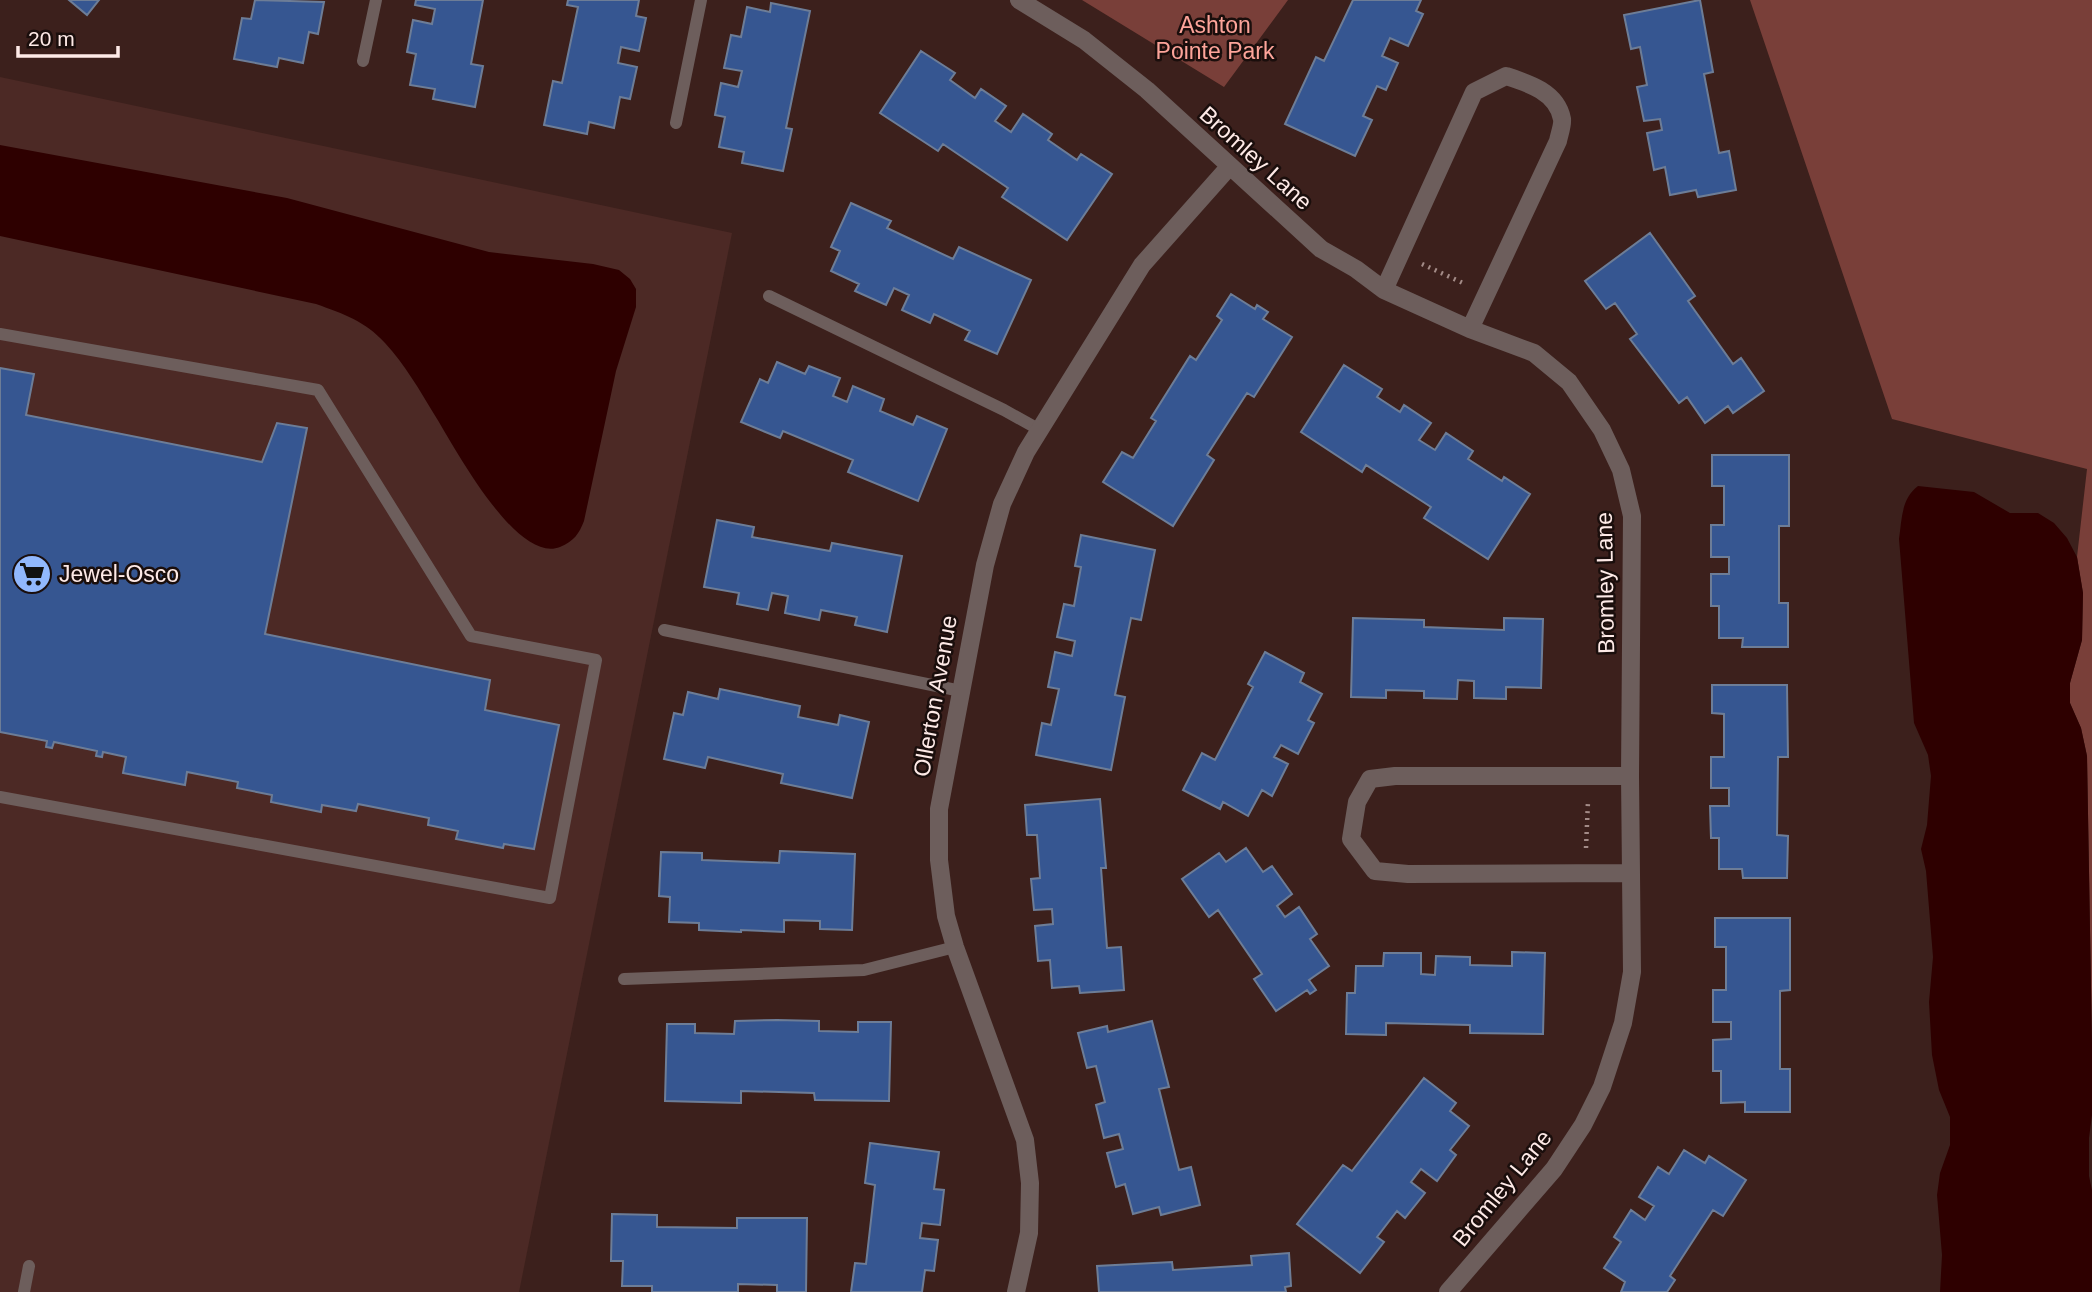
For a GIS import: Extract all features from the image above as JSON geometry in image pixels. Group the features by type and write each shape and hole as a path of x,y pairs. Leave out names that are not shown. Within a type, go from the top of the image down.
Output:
{"street":[{"name":"Bromley Lane","path":"1019,0 1084,40 1147,90 1321,249 1356,269 1384,290 1470,329 1534,353 1569,382 1602,430 1621,471 1632,516 1632,972 1623,1023 1602,1087 1583,1125 1554,1169 1448,1292"},
{"path":"1384,290 1474,92 1506,76 1535,86 1553,100 1562,120 1558,141 1470,329"},
{"name":"Ollerton Avenue","path":"1016,1292 1029,1233 1030,1184 1025,1140 955,947 946,916 939,860 939,809 961,691 985,565 1002,504 1026,453 1142,265 1229,167"},
{"path":"1630,776 1395,776 1370,779 1357,802 1351,839 1375,871 1408,874 1630,873"}],"lane":[{"path":"363,61 376,0"},
{"path":"676,123 701,0"},
{"path":"769,296 1040,430"},
{"path":"0,334 318,390 471,636 596,660 550,898 0,797"},
{"path":"664,630 961,691"},
{"path":"624,979 864,970 955,947"},
{"path":"24,1292 29,1266"}],"path":[{"path":"1421,264 1469,285"},
{"path":"1586,851 1588,800"}],"shaded area":[{"path":"0,77 732,233 519,1292 0,1292"},
{"path":"0,145 287,198 489,252 593,264 619,270 630,279 636,289 636,307 616,371 584,521 578,533 560,547 543,548 524,538 506,521 471,474 399,360 377,335 354,319 316,304 0,236"},
{"path":"1918,486 1974,492 2010,513 2038,513 2054,523 2067,538 2077,557 2083,593 2082,640 2070,683 2070,703 2081,728 2087,756 2092,1044 2089,1176 2092,1190 2092,1292 1940,1292 1942,1255 1937,1195 1940,1173 1950,1145 1950,1117 1939,1090 1932,1055 1929,1002 1933,957 1926,871 1921,849 1927,825 1931,776 1928,755 1914,723 1899,539 1905,503"}],"green space":[{"name":"Ashton Pointe Park","path":"1082,0 1288,0 1224,87"},
{"path":"1750,0 2092,0 2092,1044 2087,756 2081,728 2070,703 2070,683 2082,640 2083,593 2077,557 2087,469 1892,419"}],"building":[{"path":"69,0 99,0 87,15"},
{"path":"255,0 324,2 318,34 309,32 303,63 279,58 277,67 234,59 242,18 251,19"},
{"path":"416,0 483,0 471,64 483,66 475,107 433,99 435,89 410,85 416,54 407,52 413,20 432,24 435,9 415,5"},
{"path":"568,0 639,0 636,16 646,18 639,51 621,47 618,63 637,67 630,99 620,97 614,128 589,122 587,134 544,125 553,81 562,83 578,7 567,5"},
{"path":"1353,0 1421,0 1416,11 1423,14 1408,46 1390,38 1382,56 1398,63 1386,90 1377,86 1363,116 1372,120 1355,156 1285,124 1316,57 1324,61"},
{"path":"1700,0 1713,72 1704,74 1719,153 1729,151 1736,190 1698,197 1696,190 1670,195 1665,167 1654,170 1647,133 1662,130 1660,119 1644,121 1637,87 1647,85 1640,47 1631,49 1624,15"},
{"path":"771,3 810,11 786,128 792,129 783,171 742,163 744,152 719,147 725,117 715,115 721,83 738,87 742,71 724,68 731,35 741,37 747,7 770,12"},
{"path":"921,51 955,73 950,80 975,98 981,89 1006,106 995,121 1011,132 1023,114 1052,134 1048,140 1077,160 1081,154 1112,174 1067,240 1002,197 1008,188 943,144 938,151 880,113"},
{"path":"851,203 891,221 887,228 953,259 959,247 1031,280 997,354 965,340 970,331 934,314 930,323 902,310 909,295 894,288 886,305 855,291 859,284 831,271 840,251 831,247"},
{"path":"1650,233 1695,296 1688,301 1733,364 1741,358 1764,391 1733,413 1728,406 1705,423 1687,397 1679,403 1630,339 1637,334 1615,303 1606,309 1585,281"},
{"path":"1231,294 1255,309 1257,305 1268,312 1263,319 1292,337 1254,397 1247,393 1207,455 1214,460 1173,526 1103,482 1122,452 1133,458 1156,421 1151,418 1190,356 1196,360 1222,320 1217,316"},
{"path":"777,362 805,374 809,366 840,378 833,396 847,402 853,386 884,399 880,411 913,425 917,416 947,429 918,501 848,472 853,460 783,431 780,438 741,422 760,379 768,383"},
{"path":"1344,365 1382,389 1377,397 1400,412 1404,405 1431,423 1419,440 1435,450 1446,433 1473,451 1468,459 1502,481 1504,477 1530,494 1488,559 1424,518 1431,507 1366,465 1362,472 1301,432"},
{"path":"0,368 34,374 26,415 262,462 277,423 307,428 265,634 490,680 485,710 559,725 534,849 504,844 503,848 456,839 458,831 428,825 429,818 358,804 356,811 322,805 321,812 271,802 272,795 237,788 238,782 187,772 185,785 123,773 126,757 103,752 102,757 96,756 97,751 54,742 52,748 46,747 47,741 0,732"},
{"path":"1712,455 1789,455 1789,526 1779,526 1779,603 1788,603 1788,647 1742,647 1743,638 1719,638 1719,606 1711,606 1711,574 1729,574 1729,557 1711,557 1711,525 1724,525 1724,486 1712,486"},
{"path":"717,520 754,527 752,537 830,551 832,543 902,556 887,632 855,625 857,617 821,610 819,620 785,613 788,596 772,593 768,610 737,604 739,593 704,587"},
{"path":"1081,535 1155,550 1141,620 1131,618 1115,695 1125,697 1111,770 1036,755 1042,723 1051,725 1059,689 1048,687 1055,652 1072,656 1075,641 1057,637 1064,604 1074,606 1081,567 1075,566"},
{"path":"1353,618 1424,620 1424,627 1504,630 1504,618 1543,619 1541,688 1506,687 1506,699 1474,698 1474,681 1458,680 1457,699 1424,698 1424,691 1386,690 1386,698 1351,697"},
{"path":"1265,652 1304,673 1300,682 1322,694 1308,720 1314,723 1298,754 1281,745 1274,757 1288,764 1272,796 1262,790 1248,816 1223,802 1220,809 1183,790 1202,753 1215,760 1253,687 1248,684"},
{"path":"1712,685 1787,685 1788,757 1778,757 1777,835 1788,836 1787,878 1743,878 1742,869 1719,869 1719,838 1711,838 1710,806 1729,806 1729,788 1711,788 1711,757 1724,757 1724,714 1712,713"},
{"path":"720,689 800,706 798,717 838,725 840,715 869,722 852,798 781,783 783,774 708,757 705,768 664,759 674,713 683,715 688,692 718,699"},
{"path":"1100,799 1106,868 1101,868 1107,948 1121,947 1124,990 1080,993 1079,986 1052,988 1050,960 1038,961 1035,926 1053,924 1052,909 1034,910 1031,879 1040,878 1037,835 1027,835 1025,805"},
{"path":"1246,848 1263,872 1272,866 1292,894 1277,906 1285,917 1299,907 1317,934 1310,939 1329,966 1309,980 1316,990 1310,994 1307,990 1276,1011 1254,979 1262,974 1218,910 1209,917 1182,879 1219,853 1226,862"},
{"path":"780,851 855,854 852,930 820,929 820,921 784,920 784,932 699,930 699,923 669,922 670,897 659,896 661,852 702,853 702,860 779,863"},
{"path":"1715,918 1790,918 1790,990 1780,991 1780,1069 1790,1069 1790,1112 1745,1112 1745,1102 1721,1103 1721,1071 1713,1071 1713,1040 1731,1039 1731,1022 1713,1022 1713,990 1726,990 1726,947 1715,947"},
{"path":"1512,952 1545,953 1543,1034 1470,1033 1470,1025 1386,1023 1386,1035 1346,1034 1347,993 1355,993 1356,966 1383,966 1384,953 1421,953 1421,974 1435,975 1436,956 1470,957 1470,965 1512,966"},
{"path":"735,1021 819,1021 819,1031 858,1032 858,1022 891,1022 889,1101 815,1100 814,1093 741,1091 741,1103 665,1101 667,1024 695,1024 695,1033 734,1034"},
{"path":"1152,1021 1169,1087 1159,1089 1179,1170 1191,1167 1200,1205 1161,1215 1159,1207 1133,1214 1125,1184 1116,1187 1107,1153 1123,1149 1119,1134 1104,1138 1096,1105 1105,1102 1096,1066 1087,1068 1078,1033 1107,1026 1108,1032"},
{"path":"1424,1078 1456,1103 1450,1111 1469,1126 1450,1150 1456,1155 1437,1181 1421,1169 1411,1182 1425,1193 1405,1218 1397,1211 1377,1237 1384,1242 1360,1273 1297,1224 1343,1165 1352,1171"},
{"path":"870,1143 939,1152 934,1189 944,1190 940,1225 922,1223 920,1238 938,1240 934,1271 925,1270 922,1292 851,1292 855,1263 866,1264 875,1185 865,1183"},
{"path":"1684,1150 1705,1163 1709,1156 1746,1180 1723,1216 1713,1210 1670,1276 1675,1280 1667,1292 1621,1292 1625,1282 1604,1268 1621,1242 1614,1237 1631,1210 1645,1220 1654,1206 1639,1197 1658,1167 1669,1174"},
{"path":"612,1214 657,1215 657,1227 737,1228 737,1218 807,1218 806,1292 777,1292 777,1285 738,1284 738,1292 652,1292 652,1286 622,1286 623,1261 611,1261"},
{"path":"1289,1253 1291,1286 1285,1287 1286,1292 1099,1292 1097,1266 1172,1262 1173,1270 1252,1265 1251,1256"}],"place":[{"name":"Jewel-Osco","path":"32,574"}]}
